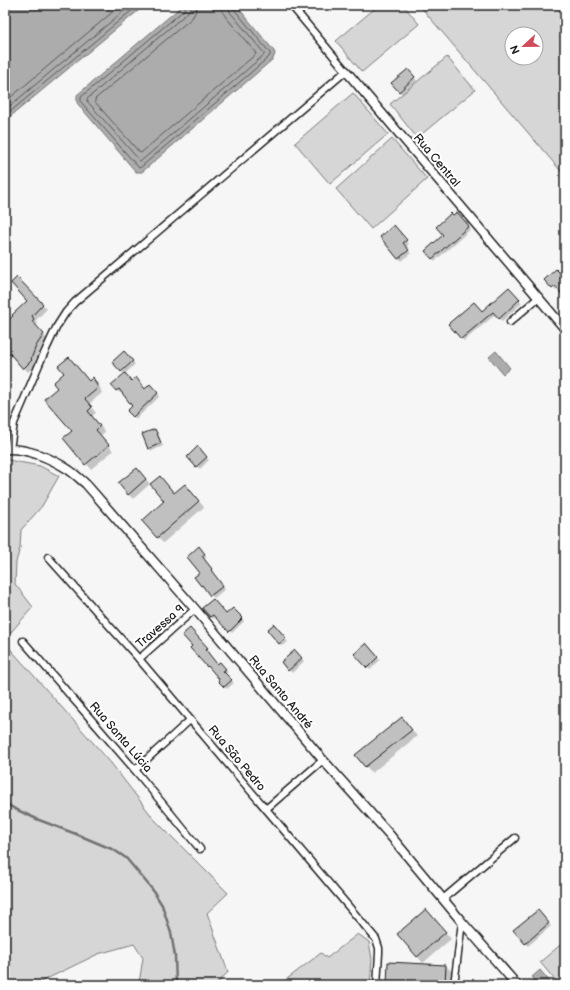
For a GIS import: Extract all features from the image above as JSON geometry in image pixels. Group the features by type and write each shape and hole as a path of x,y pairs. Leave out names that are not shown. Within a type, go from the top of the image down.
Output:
{"street":[{"name":"Rua Central","path":"291,5 565,329"},
{"path":"7,449 14,423 22,404 57,326 66,312 81,297 346,71"},
{"path":"510,322 538,298"},
{"name":"Rua Santo André","path":"7,449 33,453 56,463 70,471 86,484 195,609 323,760 389,834 462,922 517,985"},
{"name":"Rua São Pedro","path":"48,557 139,659 376,939 379,948 377,985"},
{"name":"Travessa 9","path":"139,659 195,609"},
{"name":"Rua Santa Lúcia","path":"22,642 135,770 200,849"},
{"path":"135,770 190,720"},
{"path":"266,809 323,760"},
{"path":"443,899 515,838"},
{"path":"454,985 462,922"}],"shaded area":[{"path":"379,5 403,5 419,24 362,72 336,41"},
{"path":"419,5 565,5 565,176"},
{"path":"447,57 475,90 417,138 390,104"},
{"path":"353,93 388,134 330,184 295,143"},
{"path":"392,139 427,179 371,229 336,189"},
{"path":"5,390 8,460 40,466 59,476 42,506 21,530 20,548 16,562 15,584 33,607 5,639"},
{"path":"5,643 111,763 154,819 228,893 207,913 228,972 216,985 141,985 139,983 143,958 134,944 98,954 34,985 5,985"},
{"path":"358,934 369,942 372,959 370,985 279,985 321,953 327,958"},
{"path":"565,941 565,985 559,985 540,962"}],"water":[{"path":"5,5 145,5 5,121"},
{"path":"183,5 236,5 275,54 273,59 142,172 136,172 77,103 77,95"},
{"path":"496,351 510,368 503,374 489,357"},
{"path":"540,970 552,984 551,985 532,985 530,983 534,979 532,977"}],"building":[{"path":"408,69 415,77 399,92 391,83"},
{"path":"457,212 469,226 432,259 425,251 443,235 436,227 451,213 453,215"},
{"path":"394,225 407,240 403,243 409,250 398,259 380,237"},
{"path":"556,269 565,278 565,298 555,286 552,289 544,280"},
{"path":"17,277 43,304 32,316 34,319 32,321 44,334 36,346 31,359 32,360 23,369 5,348 5,323 27,301 11,283"},
{"path":"509,287 520,299 499,319 493,312 461,339 448,324 474,302 482,311"},
{"path":"124,351 133,361 121,372 112,362"},
{"path":"69,357 89,381 93,377 98,388 85,399 92,407 88,411 100,426 96,430 109,445 85,465 63,438 72,431 44,399 57,388 53,383 64,373 58,366"},
{"path":"125,373 132,381 136,377 145,389 150,384 158,393 133,417 127,411 132,406 119,389 116,391 111,385"},
{"path":"155,429 161,443 148,449 142,434"},
{"path":"198,446 207,457 196,467 187,457"},
{"path":"137,468 146,479 128,495 118,483"},
{"path":"160,476 174,493 185,484 199,501 157,538 142,521 164,501 150,484"},
{"path":"199,546 205,554 202,556 223,586 210,596 194,577 200,573 187,557"},
{"path":"213,599 226,614 233,608 243,618 229,632 213,615 210,617 202,608"},
{"path":"274,624 286,638 279,644 267,630"},
{"path":"190,628 208,648 206,650 217,664 220,662 226,669 223,671 232,680 224,687 208,666 207,667 190,648 192,646 182,635"},
{"path":"366,643 378,657 367,668 354,654"},
{"path":"295,650 302,658 288,671 281,662"},
{"path":"402,717 412,730 365,767 355,755"},
{"path":"426,909 446,932 417,957 397,934"},
{"path":"538,910 549,923 525,944 513,930"},
{"path":"388,962 446,965 445,985 387,985"}],"waterway":[{"path":"5,802 13,808 39,820 114,850 126,858 152,889 162,905 171,933 175,956 176,985"}]}
